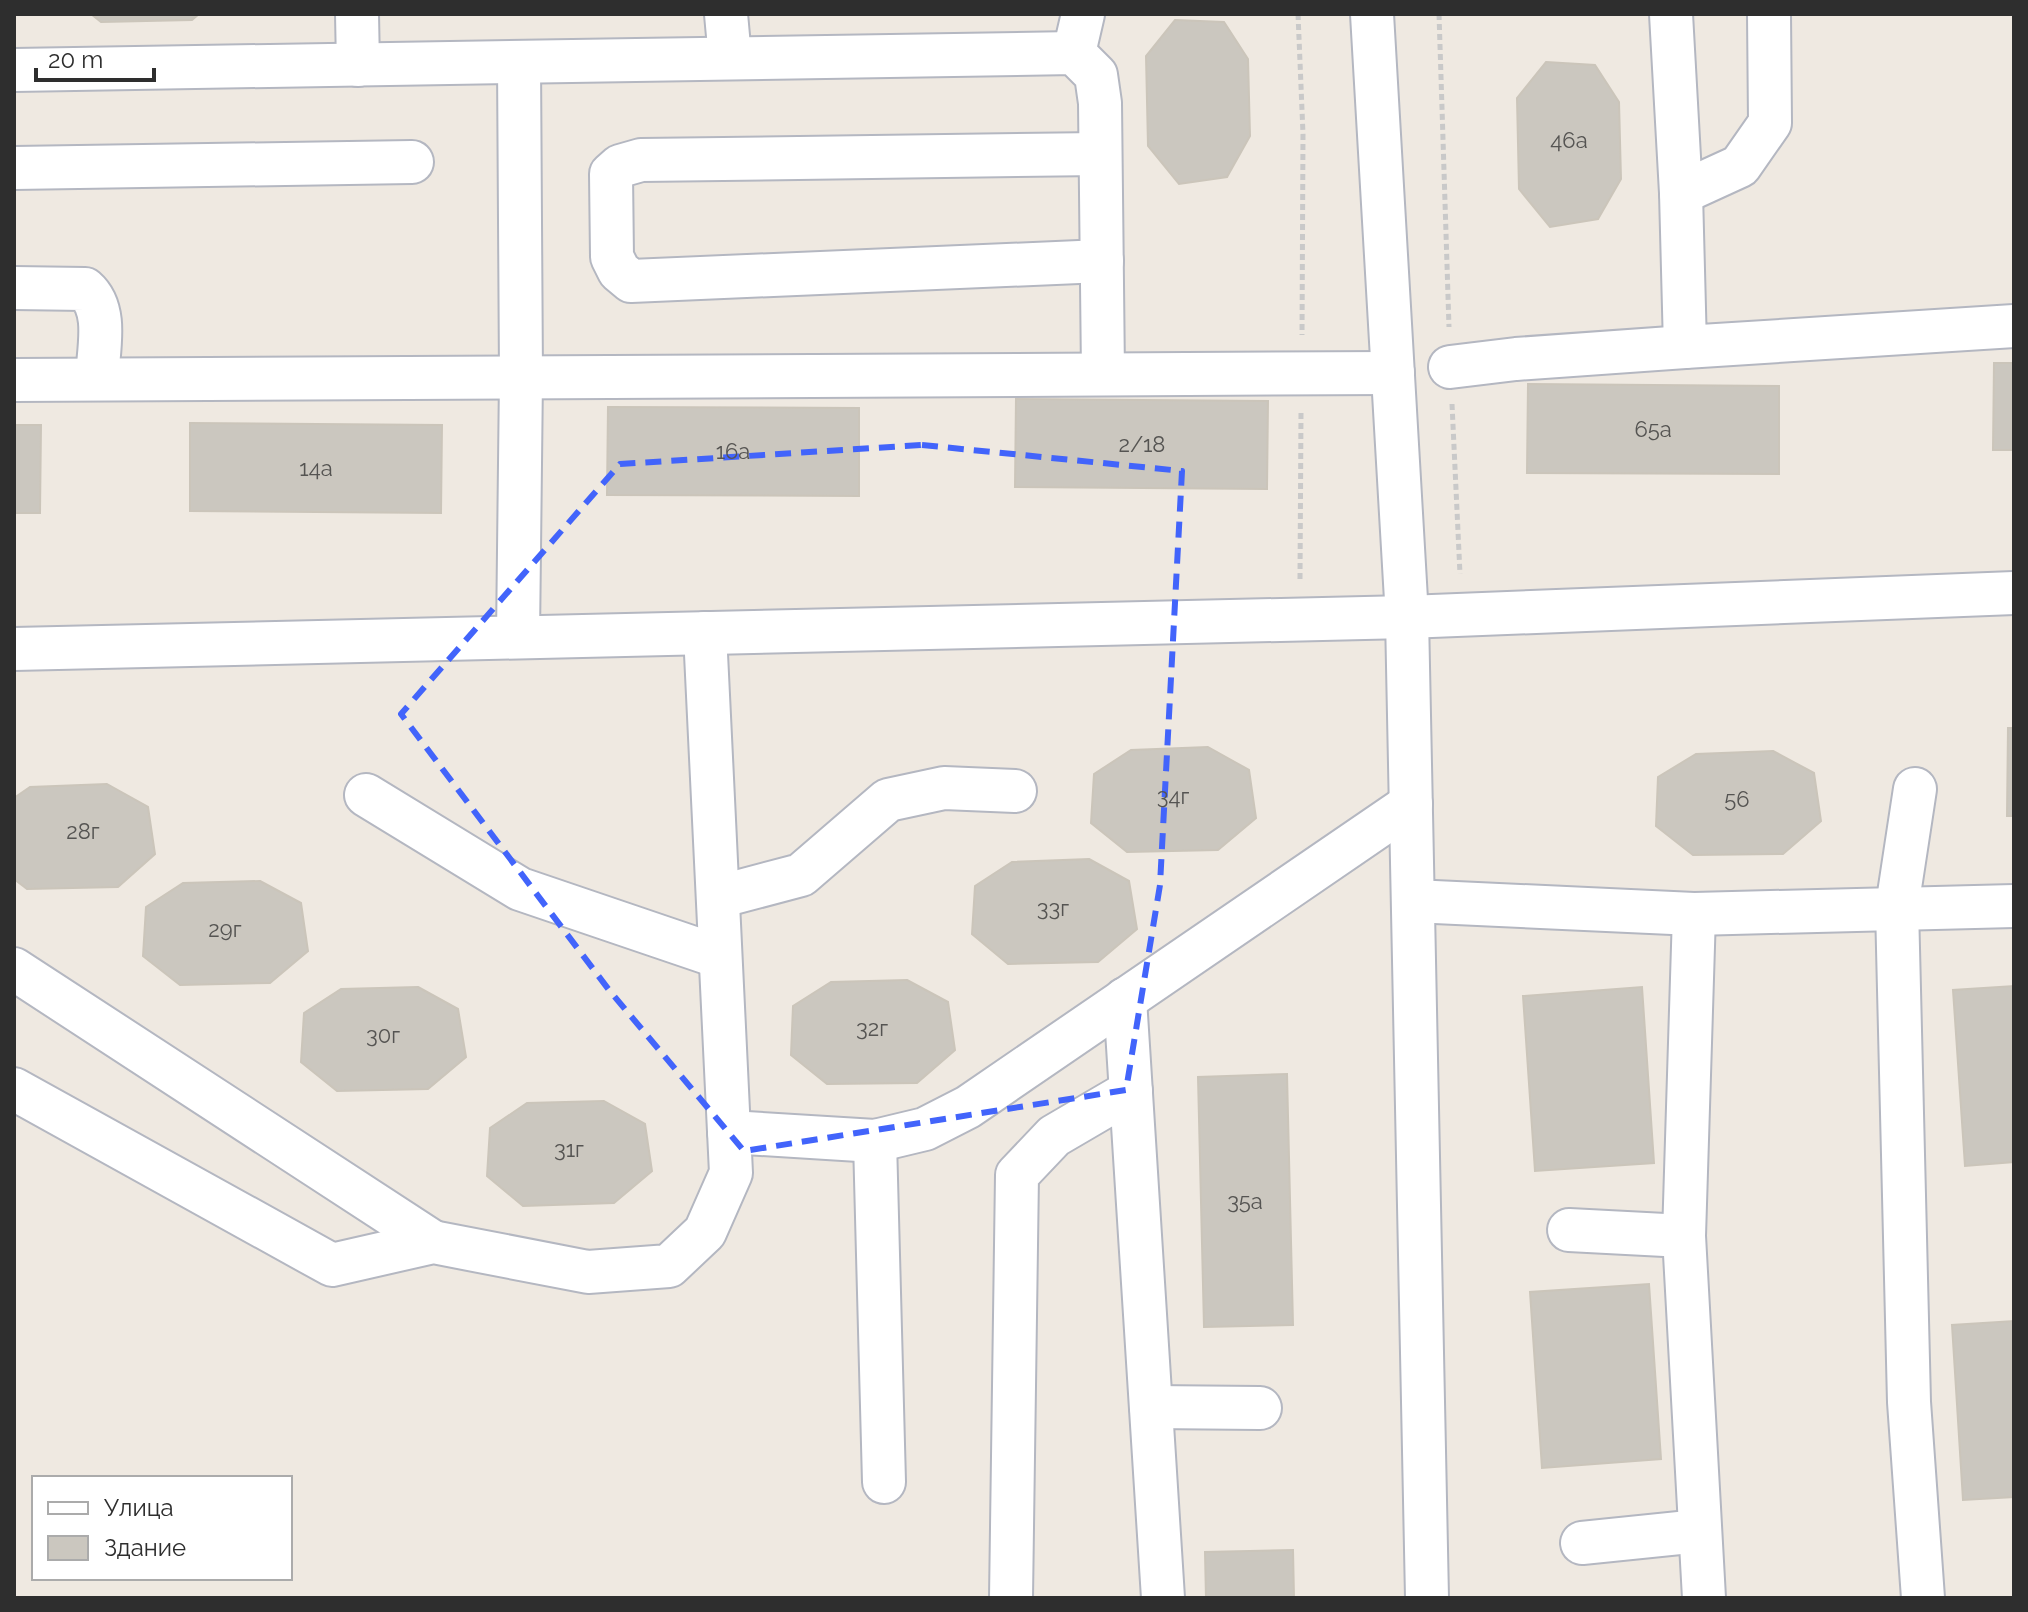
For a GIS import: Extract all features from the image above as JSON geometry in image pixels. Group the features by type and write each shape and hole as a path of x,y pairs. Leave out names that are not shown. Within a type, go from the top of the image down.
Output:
{"street":[{"path":"357,14 358,65"},
{"path":"726,14 730,58"},
{"path":"1372,14 1407,617 1427,1598"},
{"path":"1671,14 1681,193 1685,347"},
{"path":"1681,193 1740,166 1770,123 1769,14"},
{"path":"14,70 730,58 1079,34 1096,75 1100,103 1103,374"},
{"path":"518,637 521,377 519,62"},
{"path":"1100,154 641,160 620,166 611,174 612,257 619,271 631,281 1102,261"},
{"path":"14,168 412,162"},
{"path":"14,288 85,289 94,297 100,310 97,379"},
{"path":"1450,367 1516,359 2014,326"},
{"path":"14,380 1393,373"},
{"path":"14,649 1407,617 2014,593"},
{"path":"14,969 433,1242 588,1272 669,1266 705,1232 731,1173 705,633"},
{"path":"718,897 801,875 888,800 944,788 1015,791"},
{"path":"1915,789 1897,907 1909,1402 1923,1598"},
{"path":"366,795 520,889 720,957"},
{"path":"729,1132 875,1141 925,1129 968,1107 1411,804"},
{"path":"1413,901 1694,914 2014,906"},
{"path":"1694,914 1684,1236 1704,1598"},
{"path":"1125,999 1163,1598"},
{"path":"14,1089 332,1265 433,1242"},
{"path":"1011,1598 1017,1175 1054,1136 1131,1091"},
{"path":"875,1141 884,1482"},
{"path":"1569,1230 1684,1236"},
{"path":"1151,1407 1260,1408"},
{"path":"1582,1543 1699,1531"}],"path":[{"path":"1298,14 1303,134 1299,620"},
{"path":"1439,14 1442,164 1462,615"}],"highlighted area":[{"path":"922,445 1182,471 1160,885 1126,1090 744,1151 609,990 401,714 620,464"}],"building":[{"path":"91,14 199,14 192,20 101,22"},
{"path":"1175,20 1224,22 1248,59 1250,136 1227,177 1179,184 1148,146 1146,56"},
{"path":"1546,62 1595,65 1619,102 1621,179 1598,219 1550,227 1519,189 1517,98"},
{"path":"1994,363 2014,363 2014,450 1993,450"},
{"path":"1528,384 1779,386 1779,474 1527,473"},
{"path":"1016,399 1268,401 1267,489 1015,487"},
{"path":"608,407 859,408 859,496 607,495"},
{"path":"190,423 442,425 441,513 190,511"},
{"path":"14,425 41,425 40,513 14,513"},
{"path":"2008,728 2014,728 2014,816 2007,816"},
{"path":"1208,747 1249,770 1256,818 1218,850 1127,852 1091,823 1094,774 1131,750"},
{"path":"1773,751 1814,773 1821,821 1783,854 1693,855 1656,826 1658,777 1696,754"},
{"path":"107,784 148,807 155,854 118,887 27,889 14,879 14,798 30,787"},
{"path":"1089,859 1129,881 1137,929 1098,962 1008,964 972,934 975,886 1012,862"},
{"path":"260,881 301,903 308,951 270,983 180,985 143,956 146,907 183,883"},
{"path":"907,980 948,1002 955,1050 917,1083 827,1084 791,1055 793,1006 831,982"},
{"path":"2014,986 2014,1162 1965,1166 1953,990"},
{"path":"418,987 458,1009 466,1057 428,1089 337,1091 301,1062 304,1013 341,989"},
{"path":"1642,987 1654,1163 1535,1171 1523,996"},
{"path":"1287,1074 1293,1325 1204,1327 1198,1077"},
{"path":"604,1101 645,1124 652,1171 614,1203 523,1206 487,1176 490,1128 527,1103"},
{"path":"1649,1284 1661,1459 1542,1468 1530,1292"},
{"path":"2014,1321 2014,1497 1963,1500 1952,1325"},
{"path":"1293,1550 1294,1598 1206,1598 1205,1552"}]}
